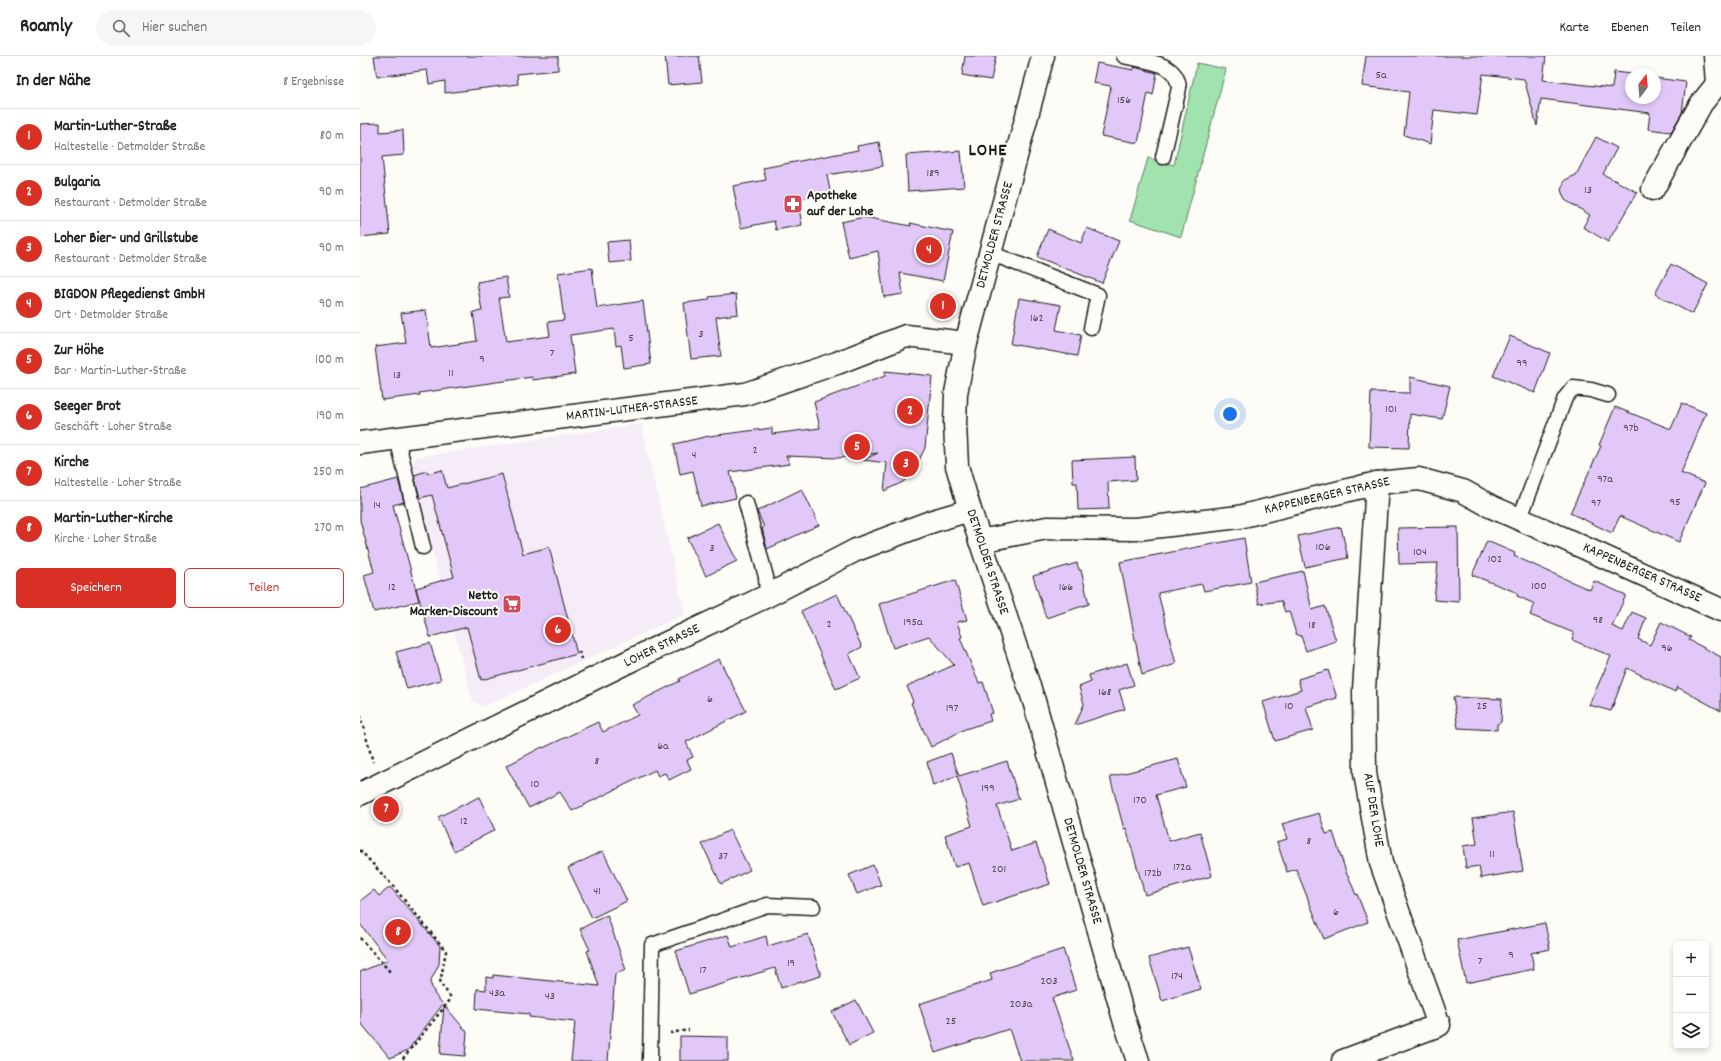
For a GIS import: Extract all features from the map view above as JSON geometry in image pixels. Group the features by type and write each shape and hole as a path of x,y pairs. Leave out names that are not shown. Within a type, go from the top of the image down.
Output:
{"street":[{"name":"DETMOLDER STRASSE","path":"1043,56 966,343 956,392 955,424 957,466 980,541 1034,700 1124,1019 1138,1061"},
{"path":"1653,190 1701,104 1719,85 1714,56"},
{"name":"MARTIN-LUTHER-STRASSE","path":"360,443 745,394 823,368 906,336 966,343"},
{"name":"KAPPENBERGER STRASSE","path":"980,541 1047,528 1136,529 1239,517 1377,483 1419,479 1463,491 1492,507 1520,518 1721,610"},
{"name":"AUF DER LOHE","path":"1343,1061 1439,1025 1382,863 1366,773 1364,690 1377,483"},
{"name":"LOHER STRASSE","path":"360,794 656,648 767,596 856,550 933,521 970,510"}],"lane":[{"path":"1124,56 1169,68 1178,80 1179,88 1163,157"},
{"path":"990,253 1098,295 1091,328"},
{"path":"1520,518 1564,398 1573,388 1591,390 1608,395"},
{"path":"397,438 423,547"},
{"path":"746,503 766,577 767,596"},
{"path":"650,1061 652,945 767,905 813,907"}],"path":[{"path":"360,715 374,766 381,784"},
{"path":"360,850 392,885 446,951 440,983 450,996 450,1000 401,1061"},
{"path":"360,938 391,973"}],"shaded area":[{"path":"641,424 685,614 483,707 473,701 410,468 417,457"}],"green space":[{"path":"1197,63 1226,69 1181,237 1130,220 1148,158 1174,165"}],"building":[{"path":"374,56 558,56 558,70 517,74 518,84 445,93 445,81 429,84 427,70 377,77"},
{"path":"665,56 699,56 702,82 668,85"},
{"path":"965,56 996,56 991,80 962,75"},
{"path":"1366,56 1546,56 1543,80 1612,88 1614,72 1625,73 1625,104 1661,104 1661,79 1686,82 1682,113 1671,132 1648,129 1650,113 1541,99 1537,126 1524,79 1483,74 1477,115 1434,110 1430,144 1404,135 1409,92 1362,86"},
{"path":"1097,63 1134,70 1134,67 1157,73 1153,95 1148,93 1138,143 1101,136 1111,86 1093,83"},
{"path":"380,123 380,132 403,130 404,155 382,157 390,234 360,237 360,124"},
{"path":"1596,137 1617,148 1603,174 1637,192 1608,242 1583,227 1590,215 1565,200 1561,190 1565,180 1576,175"},
{"path":"879,142 883,166 827,175 831,196 800,198 799,208 802,225 776,230 774,221 741,228 733,186 766,180 763,168 858,150 857,146"},
{"path":"961,151 964,187 908,191 906,155"},
{"path":"864,217 911,226 910,223 953,232 943,281 900,273 903,294 884,297 878,251 849,258 841,222"},
{"path":"1087,228 1119,241 1102,283 1037,257 1048,229 1081,243"},
{"path":"629,240 631,261 609,263 607,242"},
{"path":"1671,264 1708,284 1692,314 1655,294"},
{"path":"592,268 597,308 643,301 651,364 624,368 621,345 616,346 614,329 570,335 575,374 533,380 532,377 419,393 420,395 382,400 375,347 406,343 401,313 426,310 431,348 477,341 473,312 482,311 477,282 506,277 509,297 499,298 506,342 550,336 548,322 564,320 558,273"},
{"path":"736,294 738,314 716,317 721,356 691,359 684,303 709,300 709,297"},
{"path":"1019,298 1061,305 1056,330 1081,335 1077,356 1011,344"},
{"path":"1510,336 1550,353 1535,393 1493,376"},
{"path":"885,371 932,376 925,448 912,474 903,482 884,491 887,463 863,460 878,453 838,458 786,456 790,464 730,472 736,498 701,506 693,471 680,474 674,444 709,436 772,428 772,434 820,428 814,402 885,376"},
{"path":"1410,377 1450,386 1442,419 1410,414 1409,448 1369,447 1371,392 1410,393"},
{"path":"1682,403 1706,413 1681,473 1705,483 1679,542 1620,516 1612,533 1570,513 1601,446 1599,445 1615,407 1671,429"},
{"path":"1135,457 1136,480 1108,482 1109,509 1078,510 1077,483 1073,483 1072,460"},
{"name":"Netto Marken-Discount","path":"442,470 447,488 502,474 523,554 549,547 577,654 481,680 467,627 430,637 416,588 454,577 432,495 420,498 414,475 427,471 428,474"},
{"path":"398,479 404,502 393,505 419,601 374,612 364,575 374,572 360,520 360,489"},
{"path":"802,489 819,525 767,549 762,528 764,527 757,511"},
{"path":"718,523 737,561 706,576 687,538"},
{"path":"1341,527 1348,558 1305,567 1298,536"},
{"path":"1458,527 1459,602 1434,600 1438,563 1399,564 1398,528"},
{"path":"1244,538 1251,582 1204,591 1202,584 1158,593 1176,664 1142,675 1120,562"},
{"path":"1487,541 1515,553 1514,556 1590,590 1594,581 1626,595 1612,626 1623,631 1632,612 1646,618 1638,639 1650,645 1661,622 1691,637 1689,640 1721,657 1721,711 1677,687 1675,692 1627,668 1611,711 1589,705 1611,656 1572,640 1574,633 1530,615 1535,604 1517,596 1518,593 1472,575"},
{"path":"1077,563 1079,570 1081,570 1089,604 1046,618 1033,576"},
{"path":"1303,571 1312,610 1325,606 1336,641 1306,651 1301,636 1296,634 1289,611 1285,612 1281,601 1259,604 1254,582"},
{"path":"955,580 967,620 957,622 962,637 960,638 979,683 983,682 993,713 989,714 991,721 965,729 931,747 911,703 913,702 907,686 954,665 929,636 893,648 879,604"},
{"path":"837,594 862,647 849,654 860,678 836,689 801,611"},
{"path":"430,643 441,680 407,689 396,652"},
{"path":"719,659 746,711 686,742 693,757 687,760 691,769 669,780 665,773 658,776 655,770 572,811 560,792 529,808 506,766 542,747 543,748 598,722 603,732 638,715 632,705 680,681 679,679"},
{"path":"1127,663 1134,685 1119,690 1125,709 1075,725 1084,704 1079,687 1091,682 1089,675"},
{"path":"1328,670 1337,698 1306,707 1313,730 1275,741 1263,702 1301,690 1298,679"},
{"path":"1453,697 1502,699 1501,722 1497,724 1497,730 1458,728"},
{"path":"951,753 959,776 1007,761 1019,799 997,806 1012,851 1036,843 1050,884 983,906 969,863 955,867 945,835 972,826 957,776 933,786 927,762"},
{"path":"1178,759 1186,787 1156,795 1169,841 1200,832 1212,876 1145,895 1126,828 1124,829 1110,777"},
{"path":"479,797 495,830 454,851 438,817"},
{"path":"1513,812 1523,871 1481,878 1479,866 1466,868 1463,846 1477,844 1473,818"},
{"path":"1319,813 1326,834 1333,832 1347,875 1356,895 1357,894 1368,922 1324,939 1296,869 1287,872 1277,842 1287,839 1282,824"},
{"path":"730,830 750,870 721,884 702,844"},
{"path":"603,851 627,901 592,918 568,868"},
{"path":"873,865 881,885 857,894 849,875"},
{"path":"390,887 440,946 439,964 430,982 435,995 443,1004 408,1050 390,1058 360,1022 360,972 388,960 360,924 360,901 374,890 379,896"},
{"path":"607,915 626,970 615,974 608,1061 571,1061 575,1022 529,1017 529,1014 476,1009 477,989 486,990 486,977 493,978 493,975 599,986 587,951 590,950 580,929"},
{"path":"1545,923 1550,949 1531,953 1534,969 1466,983 1457,940"},
{"path":"808,934 821,976 781,988 775,968 689,994 676,951 728,935 732,947 766,936 768,946"},
{"path":"1188,947 1201,989 1162,1001 1149,958"},
{"path":"1063,949 1076,990 1052,998 1074,1061 1020,1061 1009,1029 935,1053 919,1004 992,980 990,973"},
{"path":"856,1000 873,1033 849,1045 832,1012"},
{"path":"444,1005 467,1032 465,1056 440,1054"},
{"path":"680,1036 728,1037 728,1061 680,1061"}],"place":[{"name":"Apotheke auf der Lohe","path":"793,204"},
{"name":"BIGDON Pflegedienst GmbH","path":"929,250"},
{"name":"Martin-Luther-Straße","path":"943,306"},
{"name":"Bulgaria","path":"910,411"},
{"name":"Zur Höhe","path":"857,447"},
{"name":"Loher Bier- und Grillstube","path":"906,464"},
{"name":"Netto Marken-Discount","path":"512,604"},
{"name":"Seeger Brot","path":"558,630"},
{"name":"Kirche","path":"386,809"},
{"name":"Martin-Luther-Kirche","path":"398,932"}],"district":[{"name":"LOHE","path":"988,151"}]}
